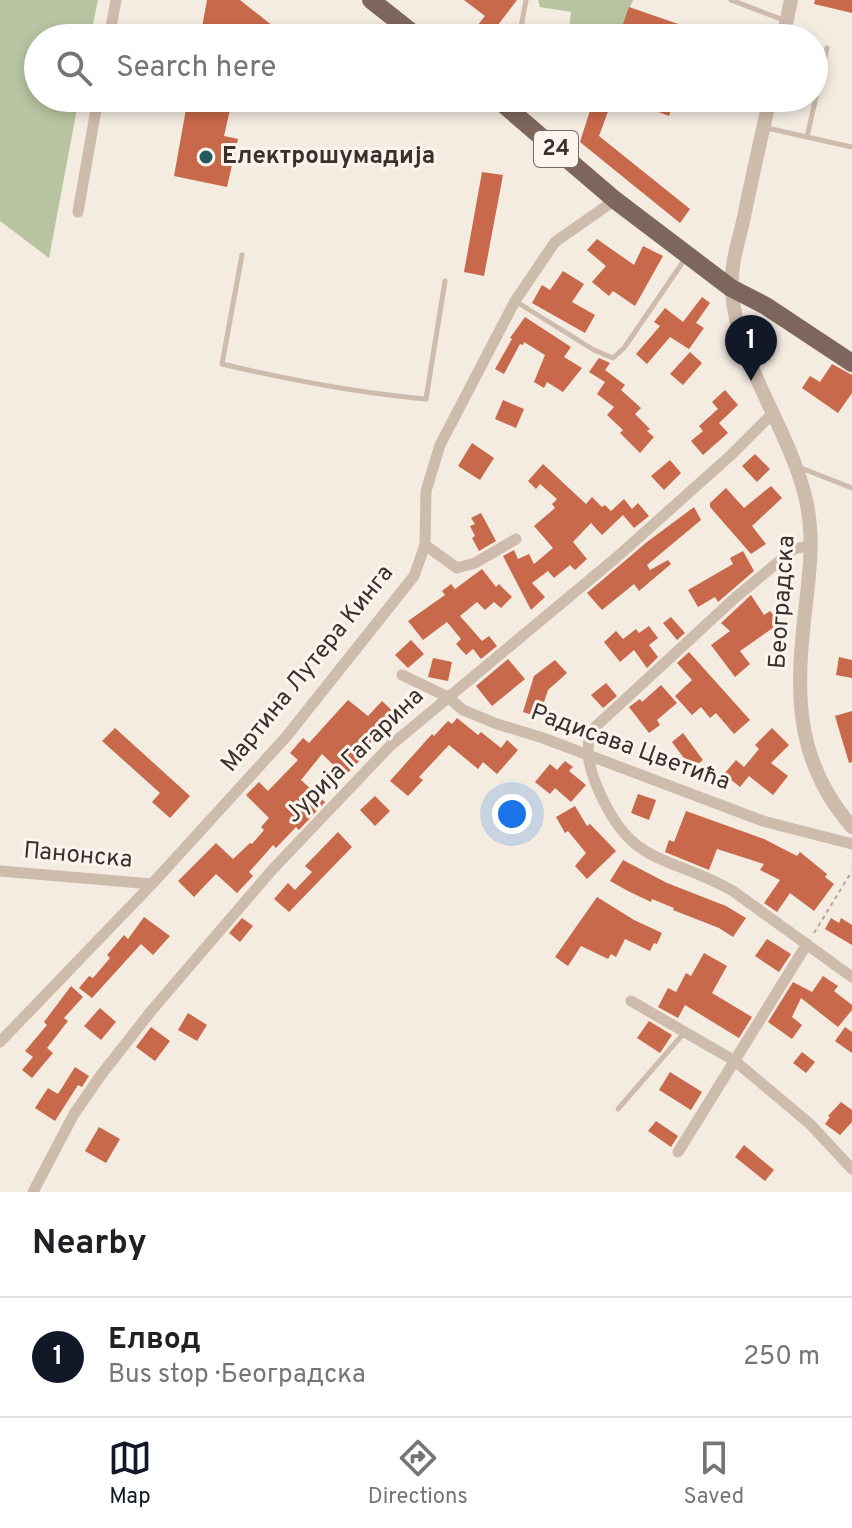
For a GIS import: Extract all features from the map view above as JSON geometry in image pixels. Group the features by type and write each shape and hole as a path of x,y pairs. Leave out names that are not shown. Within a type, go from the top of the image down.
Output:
{"main road":[{"path":"371,0 401,24"},
{"name":"24","path":"512,112 615,200 731,288 766,306 852,363"}],"street":[{"path":"112,24 116,0"},
{"path":"786,22 791,0"},
{"path":"78,212 96,112"},
{"name":"Београдска","path":"767,112 731,288 742,340 774,412 807,501 812,545 800,654 802,722 817,773 832,802 852,827"},
{"name":"Мартина Лутера Кинга","path":"0,1042 152,884 286,737 414,576 425,545 426,491 440,445 515,301 555,242 615,200"},
{"name":"Јурија Гагарина","path":"33,1192 74,1114 152,1010 272,870 390,746 628,547 774,412"},
{"path":"425,545 457,568 475,563 516,539"},
{"path":"812,545 794,549 736,597 588,737 593,776 605,805 628,839 655,858 733,891 852,977"},
{"name":"Радисава Цветића","path":"402,675 448,697 463,710 763,821 852,844"},
{"name":"Панонска","path":"0,871 152,884"},
{"path":"678,1152 807,944"},
{"path":"631,1001 735,1061 810,1124 852,1169"}],"lane":[{"path":"522,24 526,0"},
{"path":"731,0 786,22"},
{"path":"807,137 813,112"},
{"path":"763,127 852,147"},
{"path":"242,255 222,364 312,385 376,395 426,399 445,281"},
{"path":"515,301 613,358 688,255"},
{"path":"795,465 852,488"},
{"path":"618,1109 685,1032"}],"path":[{"path":"807,944 852,871"}],"green space":[{"path":"0,0 98,0 93,24 24,24 24,112 76,112 49,258 0,221"},
{"path":"538,0 633,0 623,24 570,24 571,12 540,7"}],"building":[{"path":"207,0 240,0 270,24 203,24"},
{"path":"464,0 517,0 499,24 479,24 485,16"},
{"path":"815,0 852,0 852,13 814,4"},
{"path":"629,7 678,24 623,24"},
{"name":"Електрошумадија","path":"185,112 229,112 224,136 238,139 227,187 174,176"},
{"path":"590,112 608,112 599,136 690,209 680,223 580,142"},
{"path":"482,172 503,175 484,276 464,272"},
{"path":"597,239 634,265 643,246 663,256 635,306 613,291 609,296 592,282 606,266 587,250"},
{"path":"563,271 584,284 572,302 595,315 585,333 532,303 542,285 550,290"},
{"path":"702,297 710,303 696,323 704,328 689,349 670,337 647,364 636,354 660,326 654,322 665,308 683,322"},
{"path":"525,317 571,347 564,357 582,368 563,392 547,382 544,388 534,382 545,355 524,342 504,374 495,369 510,338"},
{"path":"690,352 702,363 683,385 670,374"},
{"path":"599,358 610,363 605,370 625,385 621,390 641,408 635,414 654,437 640,453 607,415 614,407 597,394 605,382 589,372"},
{"path":"832,364 852,375 852,393 838,413 802,388 810,376 820,382"},
{"path":"725,390 738,405 719,423 728,433 703,455 691,441 703,431 699,426 718,409 712,402"},
{"path":"503,400 524,409 516,428 495,419"},
{"path":"472,443 494,458 480,480 458,466"},
{"path":"755,454 770,469 757,482 742,466"},
{"path":"670,460 681,473 664,490 651,476"},
{"path":"543,464 586,504 592,497 611,511 624,499 632,509 638,503 649,516 634,528 623,515 602,535 591,523 573,542 587,559 575,570 570,565 554,578 548,571 532,583 545,597 531,610 503,556 514,550 518,559 529,554 534,564 553,548 534,526 555,508 552,504 557,499 540,484 536,489 528,481"},
{"path":"771,486 782,498 752,526 766,544 751,554 710,507 710,503 726,488 744,508"},
{"path":"694,507 701,520 647,565 650,570 668,560 671,564 639,591 634,584 602,610 587,593"},
{"path":"481,513 496,541 479,551 470,526 475,524 471,518"},
{"path":"743,551 754,571 718,602 715,597 698,607 688,590 733,564 730,558"},
{"path":"482,569 496,587 499,584 512,597 501,608 494,602 485,610 477,602 460,616 482,641 489,636 497,646 481,659 473,649 466,655 456,644 461,639 447,622 423,640 408,621 445,595 442,591 451,584 455,589"},
{"path":"751,595 764,615 770,611 780,623 740,651 750,664 735,677 711,645 730,631 721,623"},
{"path":"671,617 685,633 677,640 663,623"},
{"path":"649,626 658,638 649,645 658,657 647,668 634,650 620,662 604,642 616,631 623,639 636,629 639,633"},
{"path":"411,640 424,654 408,668 395,655"},
{"path":"689,652 750,720 734,734 716,713 710,718 701,707 692,715 675,696 692,680 677,663"},
{"path":"839,657 852,660 852,678 836,675"},
{"path":"433,658 452,662 448,681 428,677"},
{"path":"508,659 525,679 492,706 476,686"},
{"path":"555,660 567,673 548,690 539,717 523,712 534,676"},
{"path":"606,683 617,696 603,708 591,695"},
{"path":"661,685 677,703 657,720 660,725 649,733 629,707 640,699 642,702"},
{"path":"348,700 368,716 382,701 402,720 384,739 379,734 361,752 364,756 345,776 322,754 301,780 325,802 299,830 296,827 276,848 273,845 249,872 253,876 237,893 216,874 194,897 178,881 216,843 233,859 252,844 269,818 246,795 259,782 268,791 298,760 290,753 303,738 309,743"},
{"path":"852,711 852,762 849,763 835,716"},
{"path":"457,718 501,748 507,740 518,750 497,774 483,762 478,769 449,745 419,777 423,780 408,796 390,781 432,734 434,736 448,721 452,724"},
{"path":"115,728 190,796 170,818 152,802 160,793 102,741"},
{"path":"772,728 789,745 771,763 788,776 773,795 749,776 740,787 724,774 736,760 744,767 759,749 755,745"},
{"path":"683,733 703,760 692,769 672,742"},
{"path":"565,761 573,767 569,771 586,785 571,802 555,788 550,794 535,782 550,764 557,770"},
{"path":"638,794 656,800 649,820 631,813"},
{"path":"375,796 390,811 375,826 360,810"},
{"path":"575,806 587,826 590,824 616,851 587,879 575,866 586,853 568,831 565,833 556,817"},
{"path":"686,811 764,839 797,856 800,852 827,874 825,877 834,884 814,911 790,893 777,912 764,903 780,880 760,870 764,864 717,849 709,870 665,852 669,840 674,842"},
{"path":"338,832 352,847 289,912 274,899 288,883 295,890 312,872 305,866"},
{"path":"623,860 746,918 733,937 674,908 652,899 651,902 610,881"},
{"path":"597,897 662,933 657,944 654,943 650,951 625,939 616,957 611,954 608,959 581,946 568,966 555,957"},
{"path":"144,917 170,936 153,955 141,944 92,998 79,988 89,976 93,978 110,958 107,955 124,935 128,939"},
{"path":"242,918 253,926 240,942 229,933"},
{"path":"831,918 839,923 841,918 852,925 852,945 825,929"},
{"path":"767,939 791,954 779,972 755,956"},
{"path":"704,953 727,966 712,993 752,1017 739,1038 685,1005 678,1018 658,1007 668,988 676,992 686,973 691,976"},
{"path":"823,976 838,986 834,991 852,1005 852,1010 838,1027 801,998 792,1017 802,1025 792,1039 768,1022 793,982 812,992"},
{"path":"71,986 83,997 64,1018 68,1021 47,1048 53,1053 32,1078 22,1070 33,1057 25,1051 47,1025 44,1022"},
{"path":"100,1008 116,1022 101,1040 84,1026"},
{"path":"188,1013 207,1025 197,1041 178,1030"},
{"path":"649,1021 672,1035 660,1053 637,1038"},
{"path":"151,1027 170,1041 155,1061 136,1047"},
{"path":"845,1027 852,1032 852,1053 835,1041"},
{"path":"802,1052 815,1062 806,1073 793,1063"},
{"path":"75,1067 89,1076 82,1087 78,1085 55,1121 35,1108 48,1088 58,1094"},
{"path":"670,1072 702,1092 691,1110 659,1090"},
{"path":"841,1102 852,1110 852,1122 840,1135 825,1124"},
{"path":"656,1121 678,1136 671,1147 648,1131"},
{"path":"99,1127 120,1139 106,1163 85,1151"},
{"path":"744,1145 774,1170 765,1181 735,1157"}],"place":[{"name":"Електрошумадија","path":"206,157"},
{"name":"Елвод","path":"751,381"}]}
